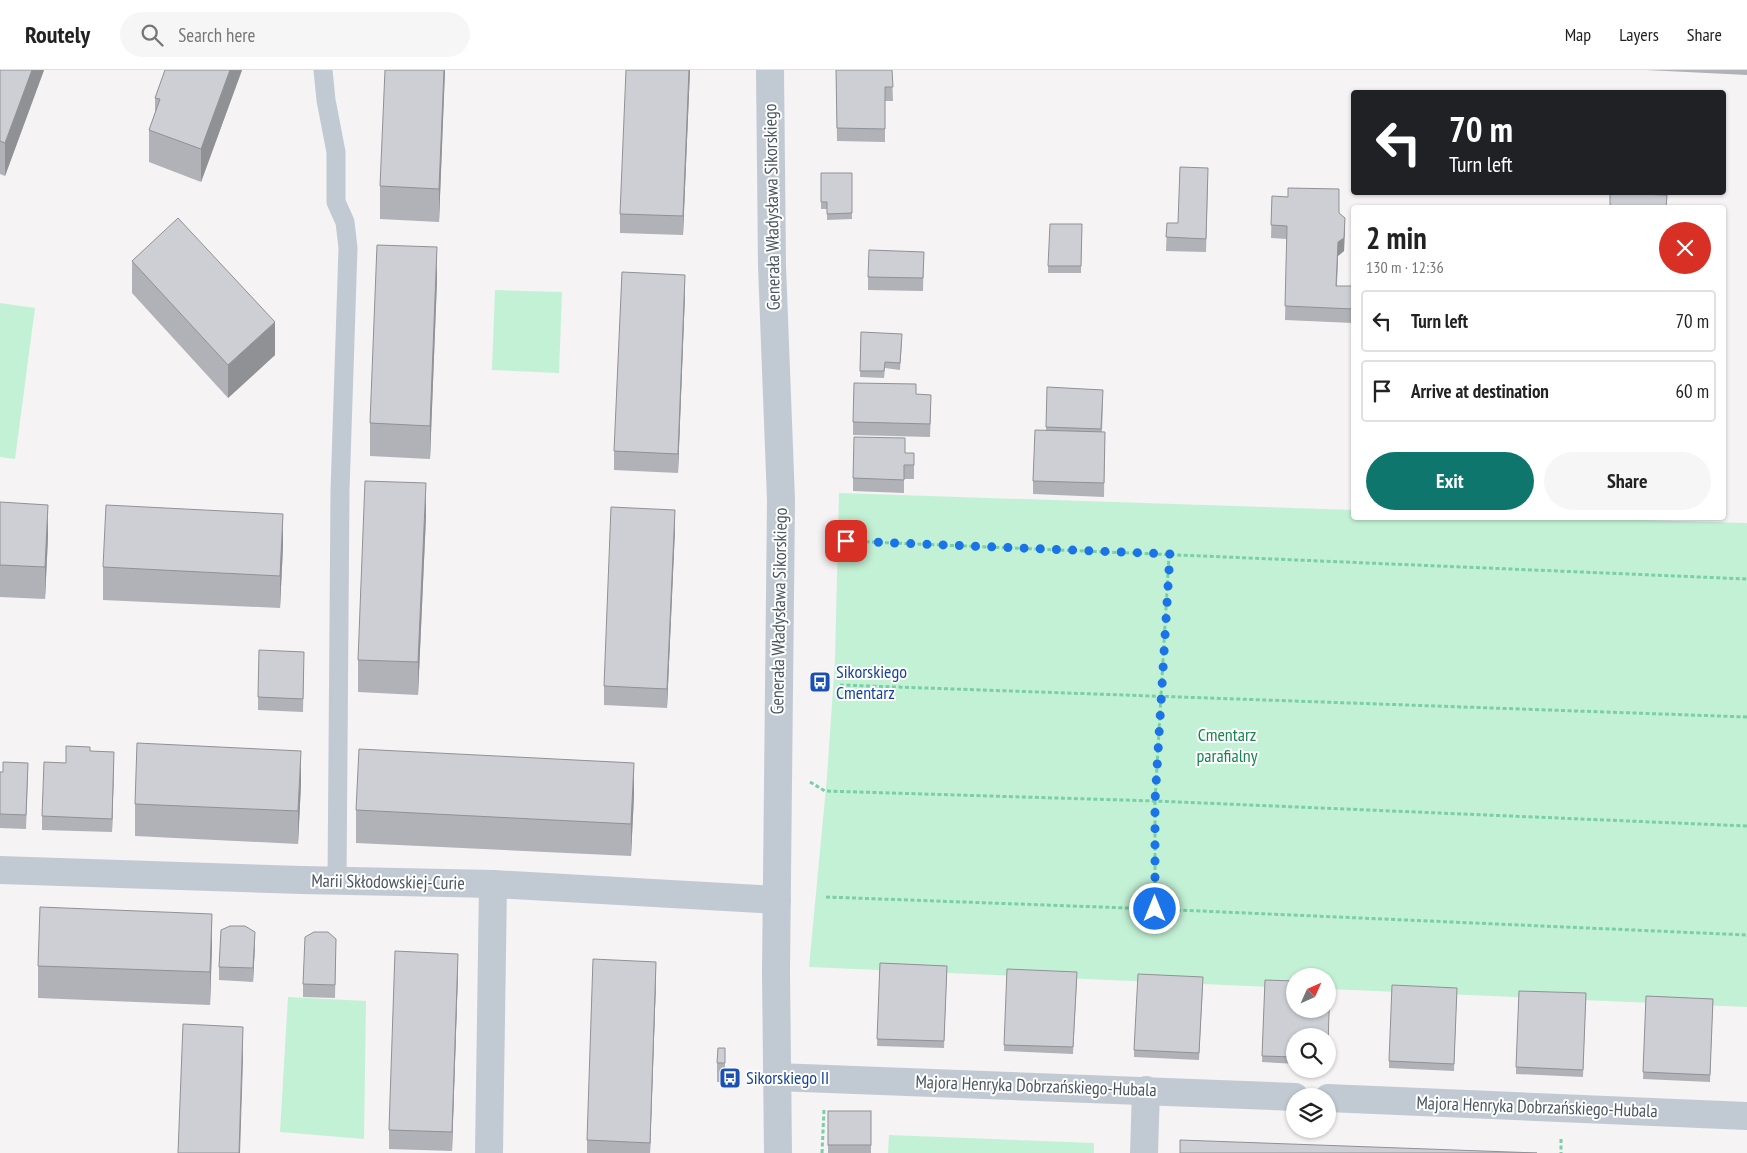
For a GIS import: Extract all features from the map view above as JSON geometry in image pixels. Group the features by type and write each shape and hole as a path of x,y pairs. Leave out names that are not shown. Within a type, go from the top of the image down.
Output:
{"street":[{"name":"Generała Władysława Sikorskiego","path":"770,70 772,266 781,500 777,900 778,1153"},
{"name":"Marii Skłodowskiej-Curie","path":"0,870 493,884 777,900"},
{"path":"489,1153 493,884"},
{"name":"Majora Henryka Dobrzańskiego-Hubala","path":"777,1077 1286,1096"},
{"path":"1144,1153 1146,1090"},
{"name":"Majora Henryka Dobrzańskiego-Hubala","path":"1336,1098 1747,1116"}],"lane":[{"path":"323,70 336,152 336,202 345,222 348,248 340,491 337,881"}],"path":[{"path":"846,541 1747,579"},
{"path":"1155,909 1155,801 1170,554"},
{"path":"840,685 1747,717"},
{"path":"825,791 1155,801 1747,826"},
{"path":"826,897 1155,909 1747,935"},
{"path":"822,1153 825,1079"}],"green space":[{"path":"495,290 562,292 559,373 492,370"},
{"path":"0,303 35,308 15,459 0,457"},
{"name":"Cmentarz parafialny","path":"839,493 1351,510 1351,520 1641,520 1747,523 1747,1007 1336,989 1336,968 1286,968 1286,988 809,967 827,777 835,660"},
{"path":"288,997 366,1001 364,1139 280,1132"},
{"path":"889,1135 1094,1143 1094,1153 888,1153"}],"building":[{"path":"0,70 32,70 5,143 0,141"},
{"path":"165,70 230,70 201,149 149,130 160,99 155,98"},
{"path":"385,70 444,70 439,189 380,186"},
{"path":"626,70 689,70 683,216 620,214"},
{"path":"836,70 892,70 893,87 885,87 885,129 837,128"},
{"path":"1180,167 1208,168 1206,239 1166,237 1167,223 1178,223"},
{"path":"821,173 852,173 852,213 827,214 827,202 821,202"},
{"path":"1288,188 1339,189 1339,213 1345,218 1344,238 1338,242 1336,286 1351,286 1351,309 1285,306 1287,226 1271,225 1272,196 1288,197"},
{"path":"1610,195 1667,195 1666,205 1610,205"},
{"path":"178,218 275,322 228,365 132,261"},
{"path":"1050,224 1082,224 1081,266 1048,266"},
{"path":"377,245 437,247 430,426 370,423"},
{"path":"869,250 924,252 923,278 868,277"},
{"path":"622,272 685,275 678,454 614,451"},
{"path":"861,332 902,334 900,363 885,362 884,371 860,371"},
{"path":"854,383 916,384 916,394 931,395 930,424 853,422"},
{"path":"1047,387 1103,390 1101,429 1046,427"},
{"path":"1035,430 1105,432 1104,483 1033,481"},
{"path":"854,437 905,438 905,453 914,453 914,465 904,465 904,480 853,478"},
{"path":"365,481 426,483 418,662 358,660"},
{"path":"0,502 48,505 45,567 0,565"},
{"path":"106,505 283,514 280,576 103,567"},
{"path":"611,507 675,510 667,689 604,686"},
{"path":"259,650 304,652 303,699 258,697"},
{"path":"137,743 301,751 298,811 135,804"},
{"path":"66,746 90,747 90,751 114,752 112,819 42,816 44,762 66,763"},
{"path":"359,749 634,763 631,824 356,810"},
{"path":"3,762 28,763 26,815 0,814 0,772 3,772"},
{"path":"40,907 212,914 210,972 38,966"},
{"path":"230,926 245,926 255,932 253,968 219,967 221,930"},
{"path":"314,932 328,932 336,939 335,985 303,984 305,937"},
{"path":"395,951 458,954 452,1132 389,1130"},
{"path":"593,959 656,962 650,1143 587,1140"},
{"path":"880,963 947,966 944,1041 877,1039"},
{"path":"1007,969 1077,972 1073,1047 1004,1045"},
{"path":"1138,974 1203,977 1199,1053 1134,1050"},
{"path":"1265,980 1286,981 1286,1018 1329,1018 1329,1028 1286,1028 1286,1057 1262,1056"},
{"path":"1392,985 1457,988 1454,1064 1389,1061"},
{"path":"1519,991 1586,993 1583,1070 1516,1067"},
{"path":"1646,996 1713,999 1710,1075 1643,1072"},
{"path":"183,1024 243,1027 239,1153 178,1153"},
{"path":"718,1048 725,1048 725,1063 717,1063"},
{"path":"828,1111 871,1111 871,1145 828,1145"},
{"path":"1180,1140 1537,1153 1180,1153"}],"place":[{"name":"Sikorskiego Cmentarz","path":"820,682"},
{"name":"Sikorskiego II","path":"730,1078"}],"route":[{"path":"846,541 1170,554 1155,801 1155,909"}]}
